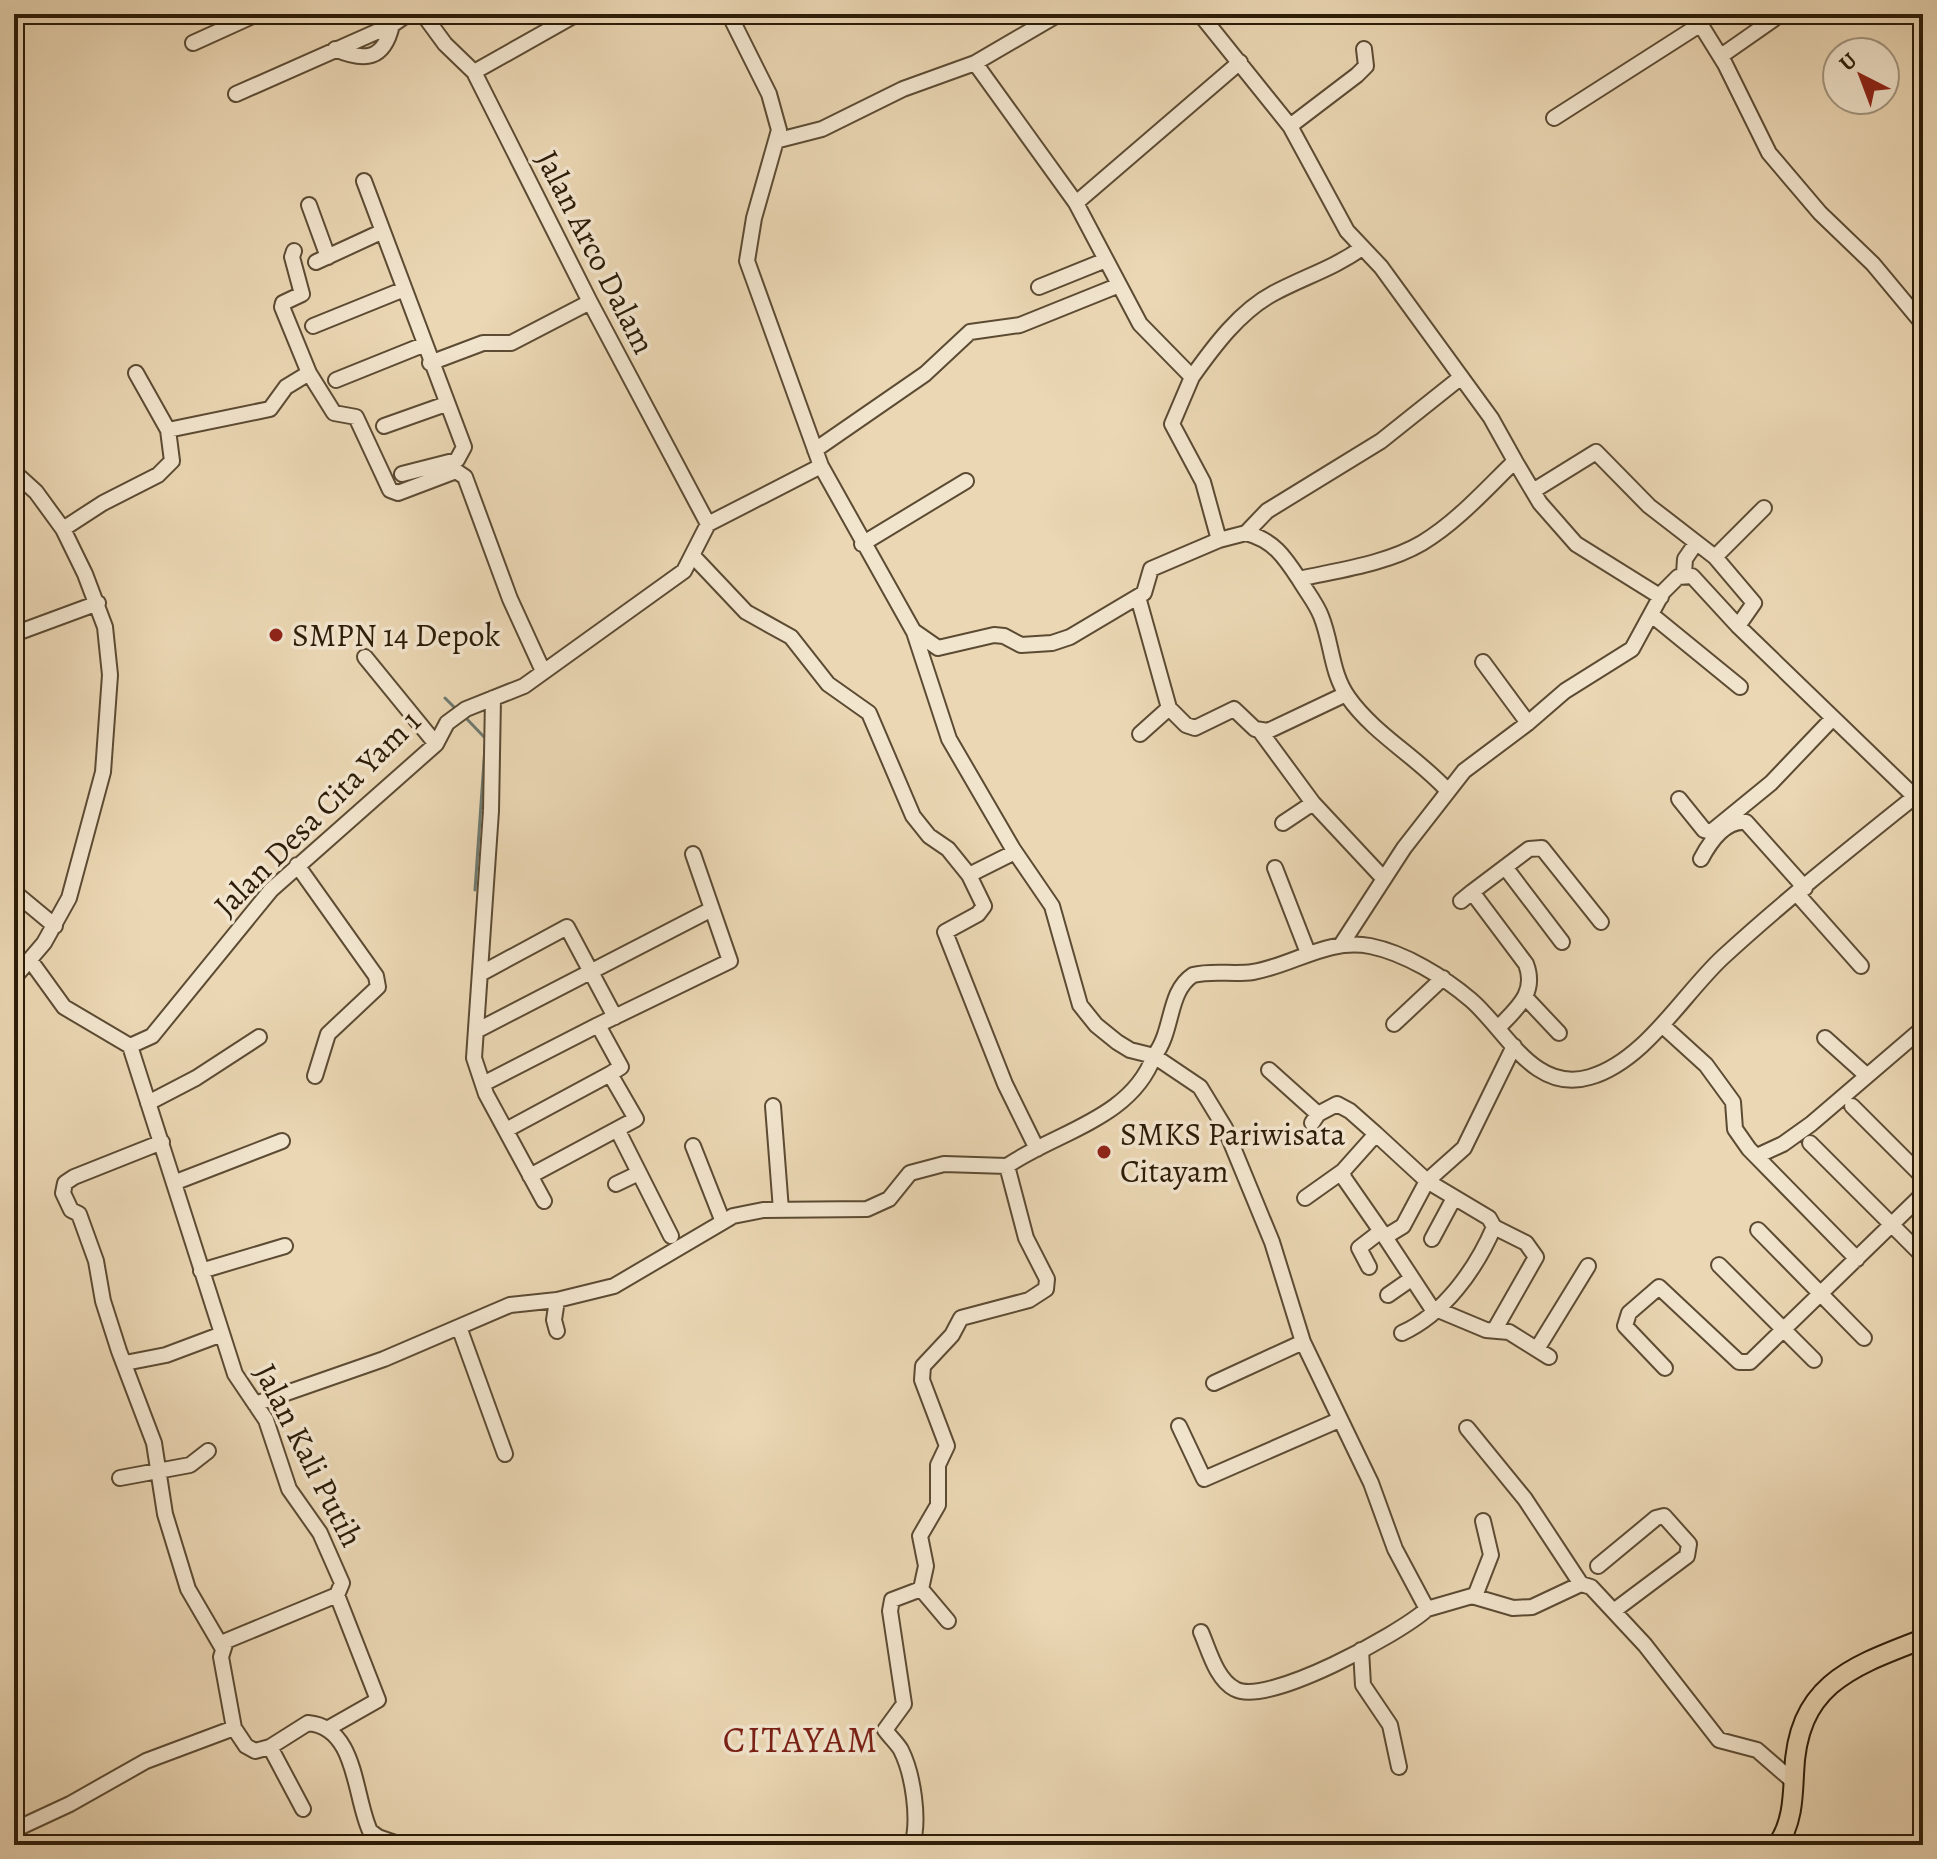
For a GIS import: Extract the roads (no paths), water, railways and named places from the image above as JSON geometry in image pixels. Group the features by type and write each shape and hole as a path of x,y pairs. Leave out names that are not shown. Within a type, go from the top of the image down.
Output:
{"main road":[{"path":"1777,1845 1789,1820 1802,1724 1824,1688 1865,1663 1923,1639"}],"street":[{"path":"193,43 257,14"},
{"path":"236,94 392,25 408,14"},
{"name":"Jalan Arco Dalam","path":"423,14 445,44 474,72 590,302 708,524"},
{"path":"474,72 577,14"},
{"path":"729,14 769,94 777,116 779,140 754,218 747,261 818,458 862,544 914,632 949,739 1015,852 1052,906 1075,993 1087,1015 1104,1033 1130,1050 1154,1056 1193,1082 1213,1105 1267,1229 1303,1342 1371,1483 1414,1590 1427,1609"},
{"path":"779,140 822,129 903,89 975,63 1059,14"},
{"path":"1200,14 1290,126 1347,231 1381,267 1491,418 1533,491 1576,544 1661,597"},
{"path":"1721,56 1781,14"},
{"path":"1554,118 1698,19 1721,56 1749,118 1779,167 1873,264 1923,324"},
{"path":"335,49 363,59 376,55 383,48 392,25"},
{"path":"1290,126 1366,66 1364,49"},
{"path":"1076,203 1240,62"},
{"path":"975,63 1076,203 1117,286 1146,332 1192,377"},
{"path":"364,181 464,452 457,460 402,474"},
{"path":"309,205 322,259 381,232"},
{"path":"1219,540 1203,482 1172,424 1192,377 1250,310 1277,292 1335,267 1362,248"},
{"path":"294,251 292,257 302,294 283,303 282,307 309,373 334,413 356,417 390,490 398,493 456,471 465,477 510,599 543,671"},
{"path":"1039,287 1106,260"},
{"path":"544,1201 483,1084 474,1058 491,811 493,698 524,686 684,571 694,557 708,524 818,458 925,374 970,332 1020,325 1117,286"},
{"path":"313,326 402,290"},
{"path":"430,363 483,343 511,343 590,302"},
{"path":"336,380 423,345"},
{"path":"63,529 103,503 164,471 172,461 168,430 136,373"},
{"path":"168,430 270,409 286,387 309,373"},
{"path":"1246,533 1267,511 1390,435 1460,378"},
{"path":"384,426 446,404"},
{"path":"1533,491 1596,452 1641,499 1715,557 1754,603 1738,626"},
{"path":"1299,579 1388,557 1422,543 1515,461"},
{"path":"14,472 36,492 63,529 98,603 110,675 104,763 69,898 55,926 14,978"},
{"path":"862,544 966,481"},
{"path":"1715,557 1764,508"},
{"path":"914,632 938,648 994,635 1004,636 1021,645 1043,644 1070,637 1138,597 1146,589 1146,578 1151,569 1219,540 1246,533 1264,538 1277,549 1322,616 1332,663 1346,694 1367,720 1421,762 1447,790"},
{"path":"1684,574 1685,559 1696,543"},
{"path":"694,557 746,612 791,637 828,684 869,713 913,816 929,836 948,849 969,875 984,906 978,914 945,932 967,980 1005,1084 1037,1149"},
{"path":"1341,945 1384,879 1464,771 1572,686 1632,649 1661,597 1671,583 1684,574"},
{"path":"255,1404 384,1359 510,1305 557,1300 614,1286 723,1222 753,1212 867,1209 889,1199 910,1173 944,1164 1007,1166 1061,1140 1102,1115 1141,1081 1169,1029 1177,991 1187,979 1201,973 1254,972 1341,945 1370,946 1443,978 1498,1028 1536,1069 1559,1078 1582,1080 1606,1071 1662,1025 1724,956 1919,794 1833,718 1738,626 1698,582 1684,574"},
{"path":"1138,597 1169,708 1186,725 1195,728 1238,710 1260,731 1313,803 1384,879"},
{"path":"14,634 98,603"},
{"path":"1653,616 1740,687"},
{"path":"365,657 436,744"},
{"path":"1483,662 1528,723"},
{"path":"1260,731 1290,723 1346,694"},
{"name":"Jalan Desa Cita Yam 1","path":"130,1046 148,1039 159,1029 225,943 297,865 436,744 447,723 466,709 493,698"},
{"path":"1140,734 1169,708"},
{"path":"1679,799 1708,832 1720,828 1771,783 1833,718"},
{"path":"1283,823 1313,803"},
{"path":"1701,859 1720,833 1737,822 1746,822 1861,966"},
{"path":"1498,1028 1526,998 1531,977 1526,964 1466,896 1529,849 1542,848 1601,922"},
{"path":"969,875 1015,852"},
{"path":"483,1084 730,961 693,854"},
{"path":"297,865 376,976 378,987 328,1034 315,1076"},
{"path":"1505,867 1562,942"},
{"path":"1275,868 1308,953"},
{"path":"14,892 55,926"},
{"path":"476,1031 712,909"},
{"path":"480,974 567,927 615,1017"},
{"path":"30,960 64,1007 130,1046"},
{"path":"1394,1024 1443,978"},
{"path":"1526,998 1559,1033"},
{"path":"506,1130 621,1067 598,1025"},
{"path":"1662,1025 1706,1065 1733,1102 1735,1129 1757,1156 1857,1259"},
{"path":"1757,1156 1783,1144 1811,1124 1865,1074 1887,1063 1923,1028"},
{"path":"148,1103 196,1078 259,1037"},
{"path":"1825,1038 1865,1074"},
{"name":"Jalan Kali Putih","path":"130,1046 235,1374 266,1420 289,1489 330,1554 342,1583 337,1595 239,1634 226,1641 223,1649"},
{"path":"1369,1267 1359,1248 1409,1219 1427,1181 1464,1148 1514,1046"},
{"path":"1269,1070 1315,1119 1331,1106 1344,1106 1427,1181 1489,1218 1494,1227 1526,1243 1536,1257 1495,1329"},
{"path":"530,1176 636,1119 610,1074"},
{"path":"773,1106 781,1210"},
{"path":"1852,1106 1923,1177"},
{"path":"617,1129 671,1236"},
{"path":"1305,1198 1343,1171 1376,1134"},
{"path":"176,1182 282,1141"},
{"path":"162,1142 74,1177 63,1188 71,1210 79,1214 92,1250 103,1301 154,1443 165,1514 188,1589 223,1649 234,1728 252,1750 270,1747 308,1723 327,1729 347,1754 370,1831 401,1845"},
{"path":"1810,1143 1923,1256"},
{"path":"693,1146 723,1222"},
{"path":"921,1589 926,1566 920,1536 938,1505 938,1465 947,1446 922,1380 923,1366 952,1335 961,1318 1039,1296 1047,1284 1023,1229 1007,1166"},
{"path":"1343,1171 1344,1178 1424,1300 1477,1327 1509,1332 1543,1353 1588,1266"},
{"path":"616,1184 639,1173"},
{"path":"1665,1368 1625,1326 1629,1313 1659,1287 1741,1364 1750,1362 1923,1194"},
{"path":"1432,1239 1454,1198"},
{"path":"1402,1333 1423,1324 1439,1309 1484,1249 1494,1227"},
{"path":"1758,1230 1864,1338"},
{"path":"201,1271 285,1246"},
{"path":"1719,1265 1814,1360"},
{"path":"1388,1295 1411,1279"},
{"path":"557,1300 557,1331"},
{"path":"459,1327 505,1454"},
{"path":"125,1363 166,1355 222,1334"},
{"path":"1214,1383 1303,1342"},
{"path":"1179,1426 1204,1479 1339,1420"},
{"path":"1467,1428 1525,1499 1581,1584 1591,1587 1615,1610 1719,1740 1757,1750 1794,1782"},
{"path":"120,1478 190,1465 208,1451"},
{"path":"1598,1566 1656,1518 1664,1516 1689,1544 1687,1556 1615,1610"},
{"path":"1475,1596 1491,1555 1483,1521"},
{"path":"1201,1632 1223,1679 1244,1693 1265,1691 1401,1631 1427,1609 1475,1596 1524,1609 1551,1601 1581,1584"},
{"path":"921,1589 948,1621"},
{"path":"912,1845 914,1806 906,1763 900,1747 885,1730 904,1704 890,1611 892,1600 921,1589"},
{"path":"327,1729 378,1700 337,1595"},
{"path":"1361,1650 1363,1685 1390,1725 1399,1767"},
{"path":"14,1830 70,1804 146,1761 234,1728"},
{"path":"270,1747 303,1809"}],"waterway":[{"path":"445,698 458,711"},
{"path":"464,716 486,739"},
{"path":"475,890 485,747"}],"place":[{"name":"SMPN 14 Depok","path":"276,635"},
{"name":"SMKS Pariwisata Citayam","path":"1104,1152"}],"district":[{"name":"CITAYAM","path":"801,1739"}]}
